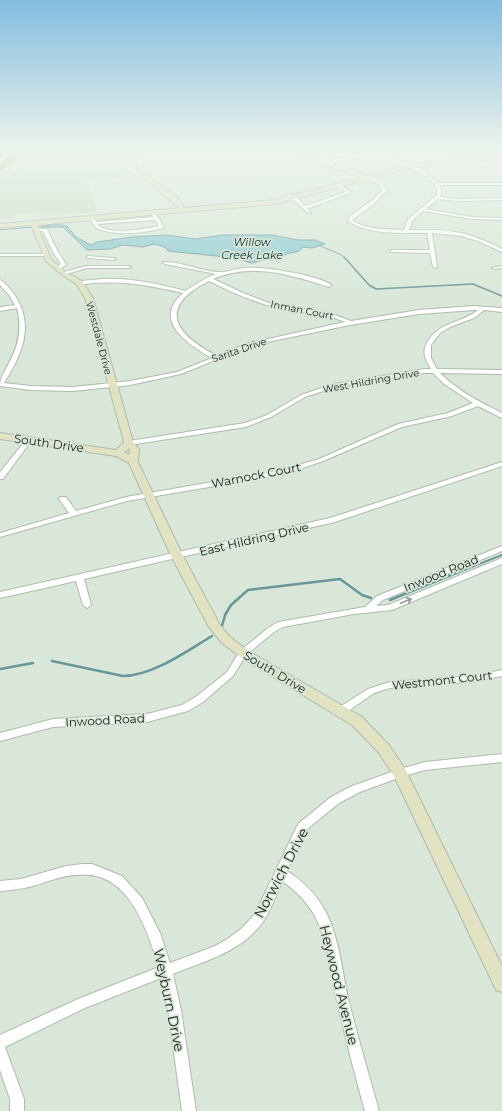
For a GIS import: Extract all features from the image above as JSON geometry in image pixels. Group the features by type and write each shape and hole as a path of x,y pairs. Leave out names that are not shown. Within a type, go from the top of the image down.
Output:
{"street":[{"path":"178,203 181,207"},
{"path":"36,223 74,216 229,203"},
{"path":"0,225 93,221 155,216 253,203"},
{"path":"298,203 309,213"},
{"path":"305,208 319,203"},
{"path":"373,203 355,214 352,217 351,222 366,228 456,233 491,245 502,251"},
{"path":"406,231 408,222 432,203"},
{"path":"423,210 472,218 502,219"},
{"path":"93,221 98,228 112,231 162,227 155,216"},
{"path":"36,223 45,230 53,244 55,254 64,264 60,270"},
{"name":"Westdale Drive","path":"36,223 45,255 60,270 79,283 89,298 112,386 129,442 133,446 136,456 133,462"},
{"path":"429,232 435,267"},
{"path":"491,245 498,243"},
{"path":"392,251 432,252"},
{"path":"110,266 118,253"},
{"path":"0,255 45,255"},
{"path":"89,257 114,259"},
{"path":"165,263 223,274"},
{"path":"60,270 87,267 129,267"},
{"path":"494,268 502,267"},
{"path":"215,357 192,345 179,332 173,314 178,301 184,292 208,279 245,269 296,275 329,285"},
{"path":"79,283 103,279 123,280 184,292"},
{"name":"Inman Court","path":"208,279 251,298 276,306 334,315 350,323"},
{"path":"0,282 13,295 19,306 23,320 21,343 14,361 0,384"},
{"path":"0,309 19,306"},
{"path":"484,308 474,316 437,332 428,346 427,353 435,371 452,388 477,404 502,416"},
{"name":"Sarita Drive","path":"0,384 31,388 112,386 179,373 215,357 257,342 350,323 419,312 484,308 502,310"},
{"name":"West Hildring Drive","path":"129,442 235,428 260,420 303,396 324,388 387,376 435,371 502,372"},
{"name":"Warnock Court","path":"0,535 148,494 298,468 343,452 400,426 450,415 477,404"},
{"name":"South Drive","path":"0,436 118,453 127,457 133,462 177,556 215,627 226,640 243,653 357,721 384,749 400,773 502,984"},
{"path":"0,477 28,441"},
{"path":"118,453 129,442"},
{"name":"East Hildring Drive","path":"0,595 332,520 502,464"},
{"path":"63,499 74,514"},
{"name":"Inwood Road","path":"368,609 380,598 502,548"},
{"name":"Inwood Road","path":"0,737 53,723 147,718 184,708 200,698 230,674 243,653 271,630 281,624 368,609 389,608 502,561"},
{"path":"79,577 87,605"},
{"path":"380,598 389,608"},
{"name":"Westmont Court","path":"341,711 370,690 390,685 470,679 502,673"},
{"name":"Norwich Drive","path":"0,1042 82,1003 219,950 230,944 246,932 260,918 302,827 335,800 400,773 425,766 502,758"},
{"name":"Weyburn Drive","path":"0,886 24,883 56,872 74,869 92,869 108,873 121,880 135,895 152,926 166,971 176,1018 188,1111"},
{"name":"Heywood Avenue","path":"281,874 297,885 310,900 319,912 329,933 343,1001 372,1111"},
{"path":"0,1051 17,1099 17,1111"}],"shaded area":[{"path":"0,203 95,203 97,209 94,212 50,215 17,213 11,219 0,219"}],"water":[{"name":"Willow Creek Lake","path":"55,224 67,226 76,237 91,245 97,242 132,237 166,235 196,239 222,235 272,235 298,240 316,240 325,244 312,248 303,247 299,251 251,263 236,258 168,251 165,247 155,244 143,247 123,245 110,249 87,250 63,227 41,227"}],"waterway":[{"path":"39,226 47,226"},
{"path":"0,230 32,227"},
{"path":"318,245 344,257"},
{"path":"344,257 369,285 376,289 473,284 502,296"},
{"path":"449,576 502,555"},
{"path":"390,600 451,575"},
{"path":"222,626 225,615 231,605 248,590 340,579 362,595 371,598"},
{"path":"52,661 123,676 134,675 146,672 169,662 212,636"},
{"path":"0,669 33,663"}]}
